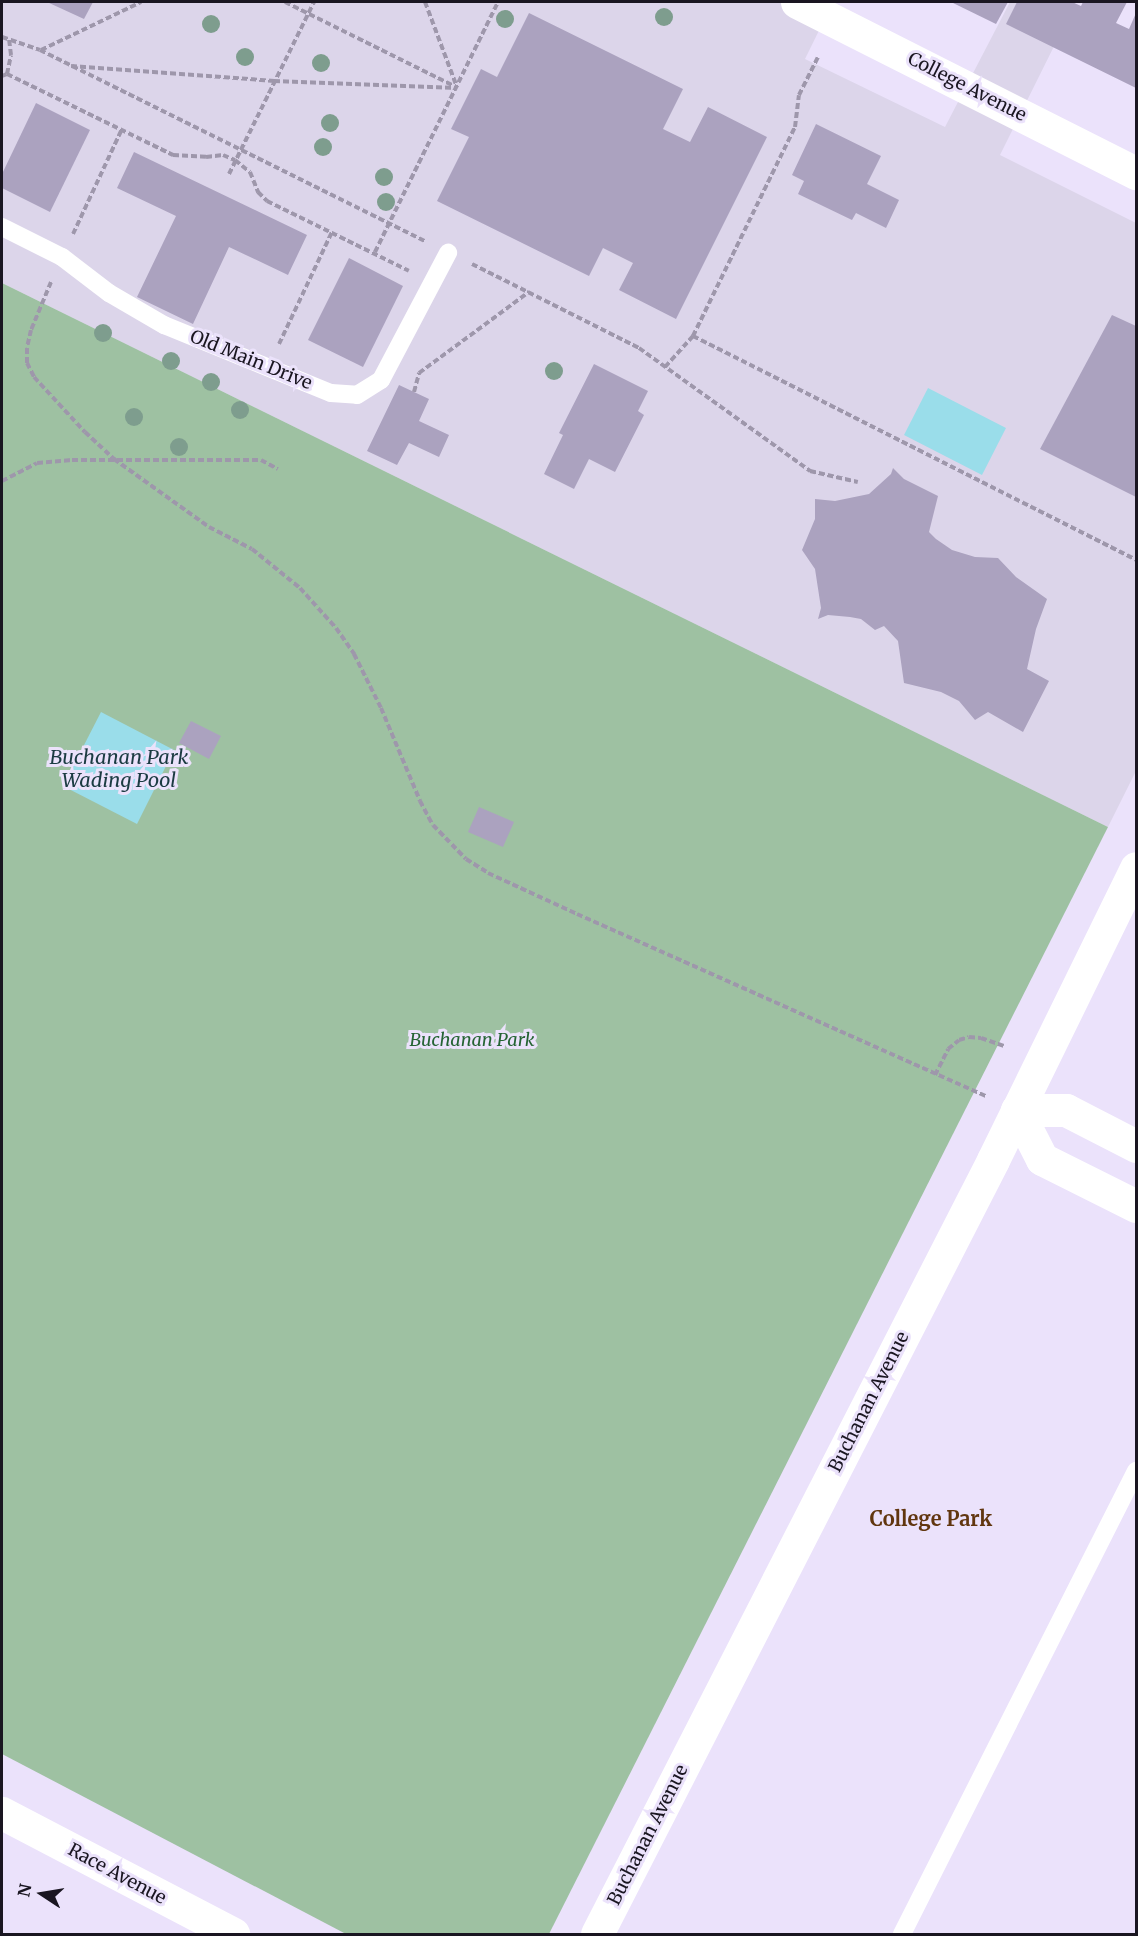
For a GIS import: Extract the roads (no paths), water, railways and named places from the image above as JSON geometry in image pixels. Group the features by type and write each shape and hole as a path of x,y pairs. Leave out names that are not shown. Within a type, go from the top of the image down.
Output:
{"street":[{"name":"College Avenue","path":"797,2 1137,173"},
{"name":"Buchanan Avenue","path":"597,1935 1017,1110 1137,868"},
{"path":"1137,1146 1066,1110 1017,1110 1042,1159 1137,1206"},
{"name":"Race Avenue","path":"2,1813 233,1935"}],"lane":[{"name":"Old Main Drive","path":"2,227 62,257 109,292 164,325 331,393 357,395 381,380 448,253"},
{"path":"902,1935 1137,1471"}],"water":[{"path":"928,388 1006,428 982,475 904,435"},
{"name":"Buchanan Park Wading Pool","path":"101,712 174,750 137,824 63,786"}],"district":[{"name":"College Park","path":"931,1518"}],"park label":[{"name":"Buchanan Park","path":"472,1040"}]}
